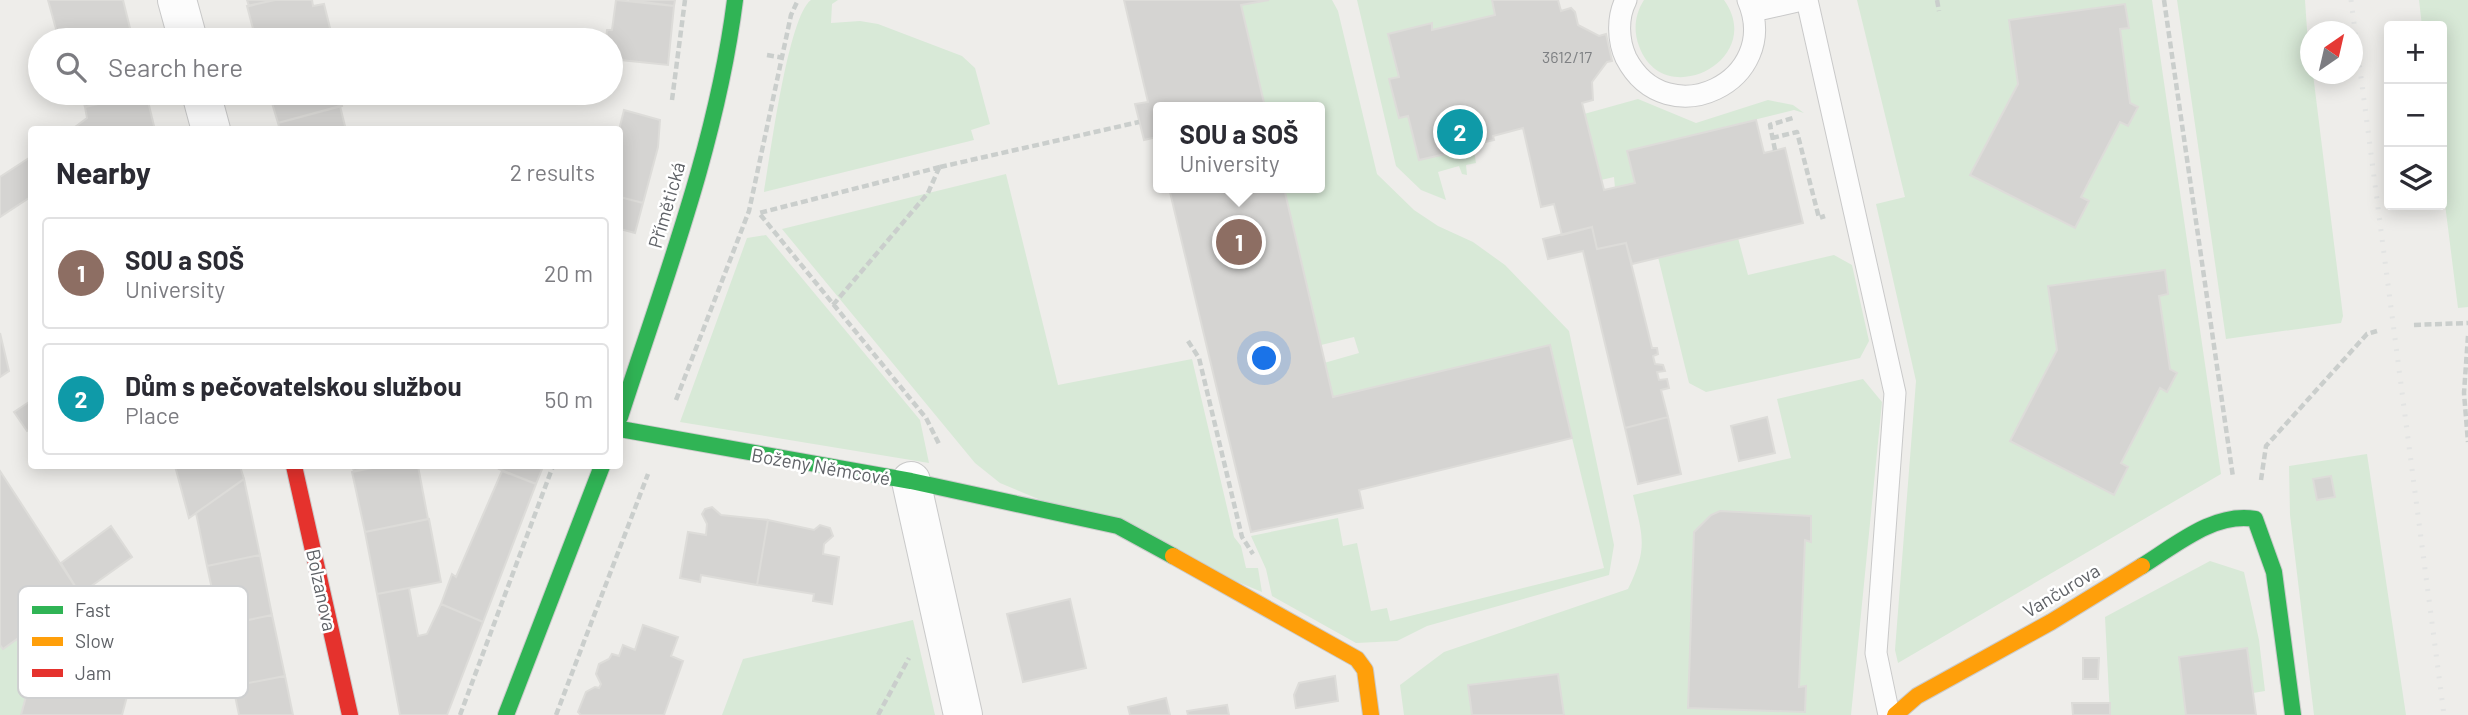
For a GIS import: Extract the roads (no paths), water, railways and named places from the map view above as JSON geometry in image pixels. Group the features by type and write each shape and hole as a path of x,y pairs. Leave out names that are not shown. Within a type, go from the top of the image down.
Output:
{"street":[{"path":"177,0 185,28"},
{"name":"Přímětická","path":"623,408 691,199 729,48 735,0"},
{"path":"204,105 210,126"},
{"name":"Boženy Němcové","path":"623,430 661,439 911,481 963,715"},
{"name":"Bolzanova","path":"295,469 350,715"},
{"path":"506,715 601,469"},
{"path":"911,481 1118,526 1346,653 1365,670 1371,715"},
{"name":"Vančurova","path":"1895,715 1917,696 2051,622 2207,526 2238,516 2255,519 2274,572 2293,715"}],"lane":[{"path":"1626,0 1619,25 1622,48 1632,69 1649,86 1671,95 1694,97 1717,90 1736,77 1749,57 1755,34 1750,6 1804,0 1895,393 1875,653 1889,715"}],"railway":[{"path":"2351,0 2444,715"}],"place":[{"name":"Dům s pečovatelskou službou","path":"1460,132"},
{"name":"SOU a SOŠ","path":"1239,242"}]}
